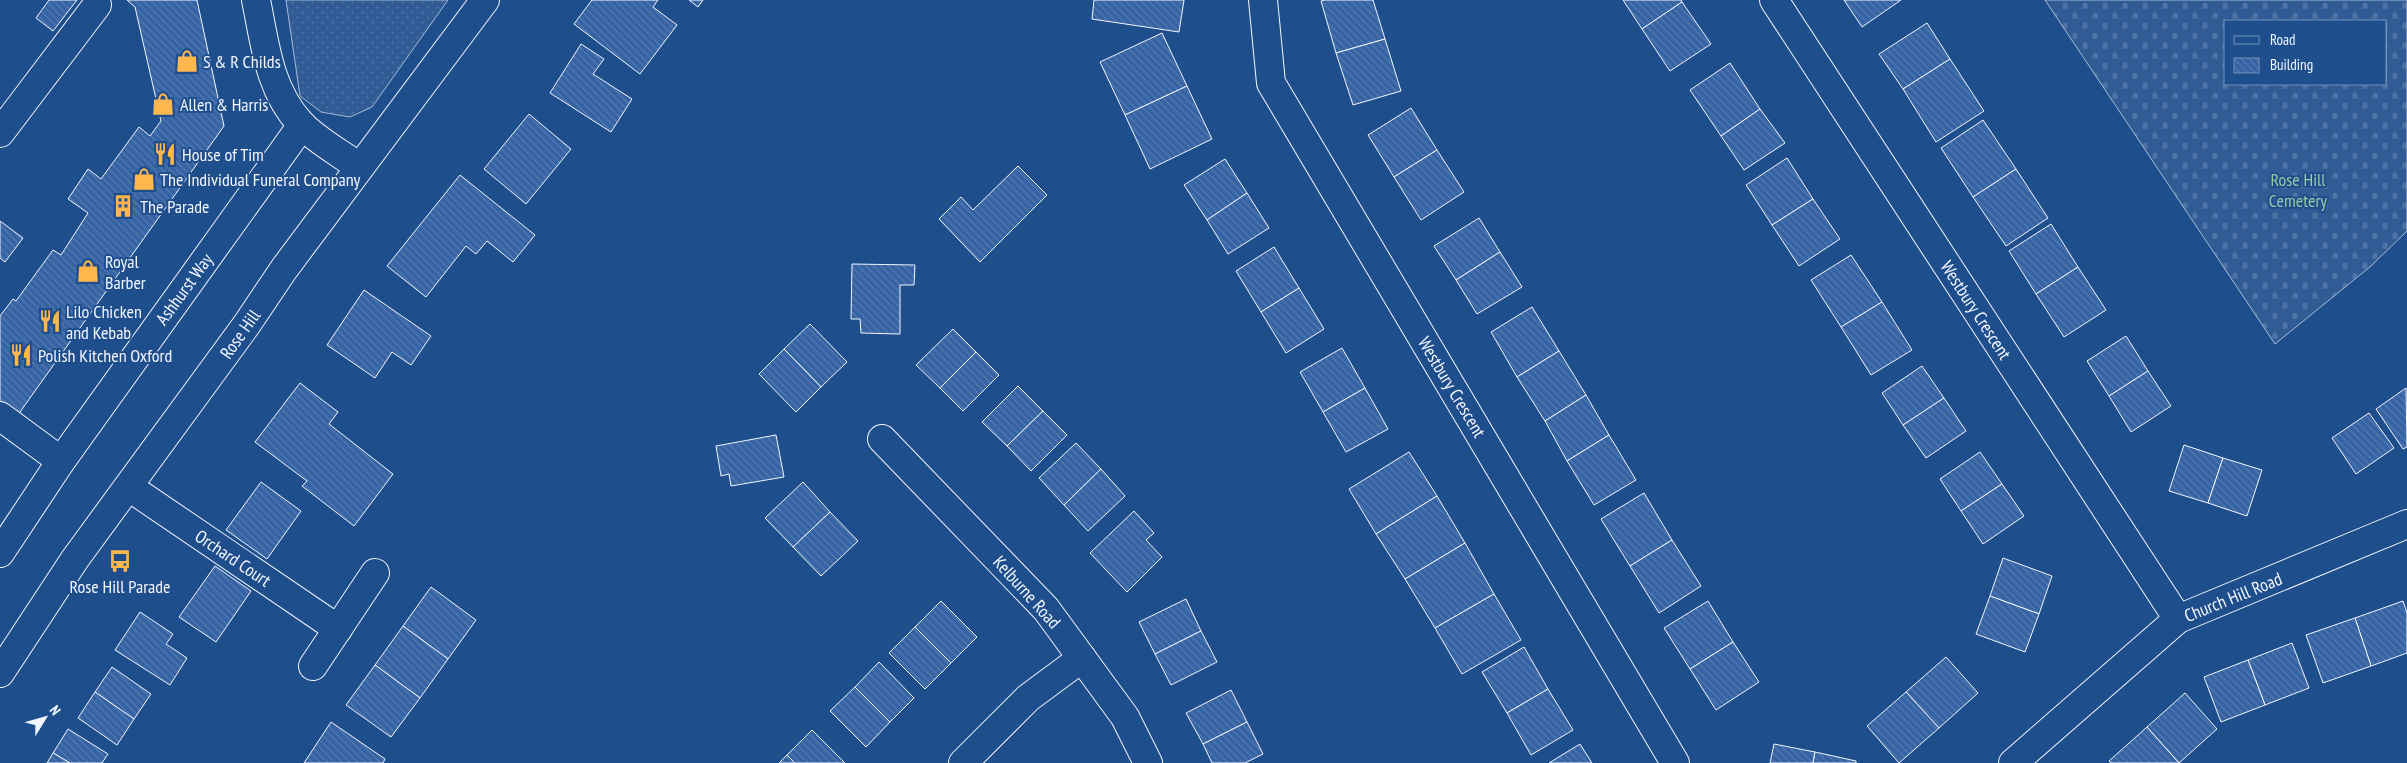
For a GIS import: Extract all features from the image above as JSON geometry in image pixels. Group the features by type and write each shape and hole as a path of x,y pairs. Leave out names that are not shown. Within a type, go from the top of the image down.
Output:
{"street":[{"path":"256,0 270,68 282,101 302,125 359,167"},
{"name":"Rose Hill","path":"0,672 75,559 359,167 485,0"},
{"name":"Westbury Crescent","path":"1263,0 1271,82 1675,763"},
{"name":"Westbury Crescent","path":"1774,0 2178,619"},
{"path":"0,132 97,4"},
{"name":"Ashhurst Way","path":"0,553 61,460 302,125"},
{"path":"0,416 61,460"},
{"name":"Kelburne Road","path":"882,439 1046,609 1125,717 1148,763"},
{"name":"Orchard Court","path":"129,487 338,629"},
{"name":"Church Hill Road","path":"2012,763 2178,619 2407,524"},
{"path":"313,666 375,573"},
{"path":"963,763 1028,698 1082,658"}],"green space":[{"path":"286,0 448,0 372,107 350,117 321,112 300,96"},
{"name":"Rose Hill Cemetery","path":"2045,0 2407,0 2407,231 2371,266 2275,344"}],"building":[{"path":"49,0 77,0 53,31 36,18"},
{"name":"The Parade","path":"127,0 197,0 224,126 15,419 0,408 0,316 13,299 16,301 53,250 61,255 88,213 68,199 88,169 101,179 139,127 150,136 161,121 135,7"},
{"path":"592,0 658,0 653,7 677,25 640,74 574,24"},
{"path":"689,0 703,0 698,7"},
{"path":"1094,0 1184,0 1179,32 1092,19"},
{"path":"1373,0 1385,39 1336,53 1321,1"},
{"path":"1623,0 1681,0 1682,2 1642,29"},
{"path":"1844,0 1901,0 1862,27"},
{"path":"1682,2 1711,44 1670,71 1642,29"},
{"path":"1927,23 1950,59 1903,89 1879,54"},
{"path":"1162,33 1187,86 1125,115 1100,62"},
{"path":"1385,39 1401,91 1353,105 1336,53"},
{"path":"581,44 604,59 593,74 632,99 611,132 550,93"},
{"path":"1950,59 1984,111 1936,142 1903,89"},
{"path":"1730,63 1760,109 1721,136 1690,90"},
{"path":"1187,86 1212,139 1150,169 1125,115"},
{"path":"1411,108 1437,150 1394,177 1368,135"},
{"path":"1760,109 1785,143 1744,170 1721,136"},
{"path":"529,114 571,149 526,204 484,169"},
{"path":"1983,120 2016,169 1973,197 1941,148"},
{"path":"1437,150 1464,192 1421,220 1394,177"},
{"path":"1787,158 1813,199 1772,225 1746,185"},
{"path":"1225,159 1247,193 1207,220 1184,185"},
{"path":"1018,166 1047,195 980,262 939,219 961,197 973,210"},
{"path":"2016,169 2048,218 2006,246 1973,197"},
{"path":"460,175 535,235 513,262 487,241 476,254 466,246 426,297 387,266"},
{"path":"1247,193 1269,228 1228,254 1207,220"},
{"path":"1813,199 1840,239 1799,266 1772,225"},
{"path":"1479,218 1500,252 1456,280 1434,246"},
{"path":"0,221 23,238 5,262 0,258"},
{"path":"2051,224 2078,267 2036,294 2009,251"},
{"path":"1274,247 1299,288 1261,312 1236,271"},
{"path":"1500,252 1522,287 1477,314 1456,280"},
{"path":"1851,255 1882,302 1841,327 1811,280"},
{"path":"852,264 915,265 914,285 900,285 900,334 861,333 860,319 851,319"},
{"path":"2078,267 2106,310 2064,337 2036,294"},
{"path":"1299,288 1324,329 1286,353 1261,312"},
{"path":"364,290 431,336 411,365 392,352 375,378 327,345"},
{"path":"1882,302 1912,350 1871,375 1841,327"},
{"path":"1532,307 1559,351 1517,377 1491,332"},
{"path":"810,324 847,362 821,387 784,349"},
{"path":"953,329 976,352 940,388 916,365"},
{"path":"2126,336 2148,371 2109,396 2087,361"},
{"path":"1342,348 1365,388 1323,412 1300,372"},
{"path":"784,349 821,387 796,412 759,374"},
{"path":"1559,351 1586,395 1545,421 1517,377"},
{"path":"976,352 999,375 963,411 940,388"},
{"path":"1922,366 1944,398 1903,425 1882,393"},
{"path":"2148,371 2171,406 2131,432 2109,396"},
{"path":"300,383 338,412 329,424 393,474 354,526 302,486 307,481 255,442"},
{"path":"1018,386 1043,411 1007,446 982,422"},
{"path":"1365,388 1388,429 1346,452 1323,412"},
{"path":"2406,388 2407,447 2403,449 2376,409"},
{"path":"1586,395 1609,435 1567,461 1545,421"},
{"path":"1944,398 1966,431 1926,458 1903,425"},
{"path":"1043,411 1067,435 1031,471 1007,446"},
{"path":"2369,413 2394,448 2356,474 2332,438"},
{"path":"776,435 784,477 731,486 729,474 721,476 716,446"},
{"path":"1609,435 1636,480 1594,505 1567,461"},
{"path":"1076,443 1101,469 1064,505 1039,478"},
{"path":"2184,445 2223,458 2208,503 2169,491"},
{"path":"1409,452 1437,496 1376,534 1349,489"},
{"path":"1980,452 2002,484 1961,511 1940,479"},
{"path":"2223,458 2262,470 2247,516 2208,503"},
{"path":"1101,469 1125,496 1088,531 1064,505"},
{"path":"261,482 301,511 267,559 226,530"},
{"path":"803,482 830,512 793,547 765,518"},
{"path":"2002,484 2024,516 1983,544 1961,511"},
{"path":"1644,493 1672,540 1630,566 1601,519"},
{"path":"1437,496 1465,543 1405,579 1376,534"},
{"path":"1134,511 1154,533 1146,540 1162,557 1127,592 1090,553"},
{"path":"830,512 858,541 821,576 793,547"},
{"path":"1672,540 1701,586 1659,613 1630,566"},
{"path":"1465,543 1494,594 1435,628 1405,579"},
{"path":"2003,558 2052,576 2039,614 1990,596"},
{"path":"215,566 251,591 216,642 179,617"},
{"path":"431,587 476,620 448,659 403,626"},
{"path":"1494,594 1521,640 1462,674 1435,628"},
{"path":"1990,596 2039,614 2025,652 1976,634"},
{"path":"1186,599 1201,631 1155,654 1139,622"},
{"path":"941,601 977,637 951,663 915,627"},
{"path":"1708,601 1733,642 1690,669 1664,628"},
{"path":"2403,601 2407,613 2407,653 2371,666 2355,618"},
{"path":"140,612 173,634 166,644 187,658 170,685 115,650"},
{"path":"2355,618 2371,666 2323,683 2306,635"},
{"path":"403,626 448,659 420,698 375,665"},
{"path":"915,627 951,663 925,689 889,653"},
{"path":"1201,631 1217,662 1171,685 1155,654"},
{"path":"1733,642 1759,682 1716,710 1690,669"},
{"path":"2292,643 2309,688 2265,705 2248,660"},
{"path":"1524,647 1548,689 1507,713 1482,672"},
{"path":"1946,657 1978,693 1939,728 1906,692"},
{"path":"2248,660 2265,705 2221,722 2204,677"},
{"path":"879,662 914,698 890,722 855,687"},
{"path":"375,665 420,698 391,737 346,705"},
{"path":"112,667 151,694 134,719 95,692"},
{"path":"855,687 890,722 866,747 830,711"},
{"path":"1548,689 1573,730 1531,755 1507,713"},
{"path":"1231,690 1247,722 1203,744 1186,713"},
{"path":"95,692 134,719 117,745 78,718"},
{"path":"1906,692 1939,728 1899,763 1867,726"},
{"path":"2185,693 2217,729 2179,763 2147,727"},
{"path":"331,722 385,759 383,763 304,763"},
{"path":"1247,722 1263,754 1245,763 1212,763 1203,744"},
{"path":"2147,727 2179,763 2111,763 2109,761"},
{"path":"68,729 108,754 102,763 70,763 53,753"},
{"path":"812,730 845,763 795,763 787,755"},
{"path":"1580,744 1592,763 1549,763"},
{"path":"1774,744 1815,752 1813,763 1770,763"},
{"path":"1815,752 1856,761 1856,763 1813,763"},
{"path":"53,753 70,763 47,763"},
{"path":"787,755 795,763 779,763"}],"place":[{"name":"S & R Childs","path":"187,61"},
{"name":"Allen & Harris","path":"163,104"},
{"name":"House of Tim","path":"165,154"},
{"name":"The Individual Funeral Company","path":"144,179"},
{"name":"The Parade","path":"123,206"},
{"name":"Royal Barber","path":"88,271"},
{"name":"Lilo Chicken and Kebab","path":"50,321"},
{"name":"Polish Kitchen Oxford","path":"21,355"},
{"name":"Rose Hill Parade","path":"120,561"}]}
